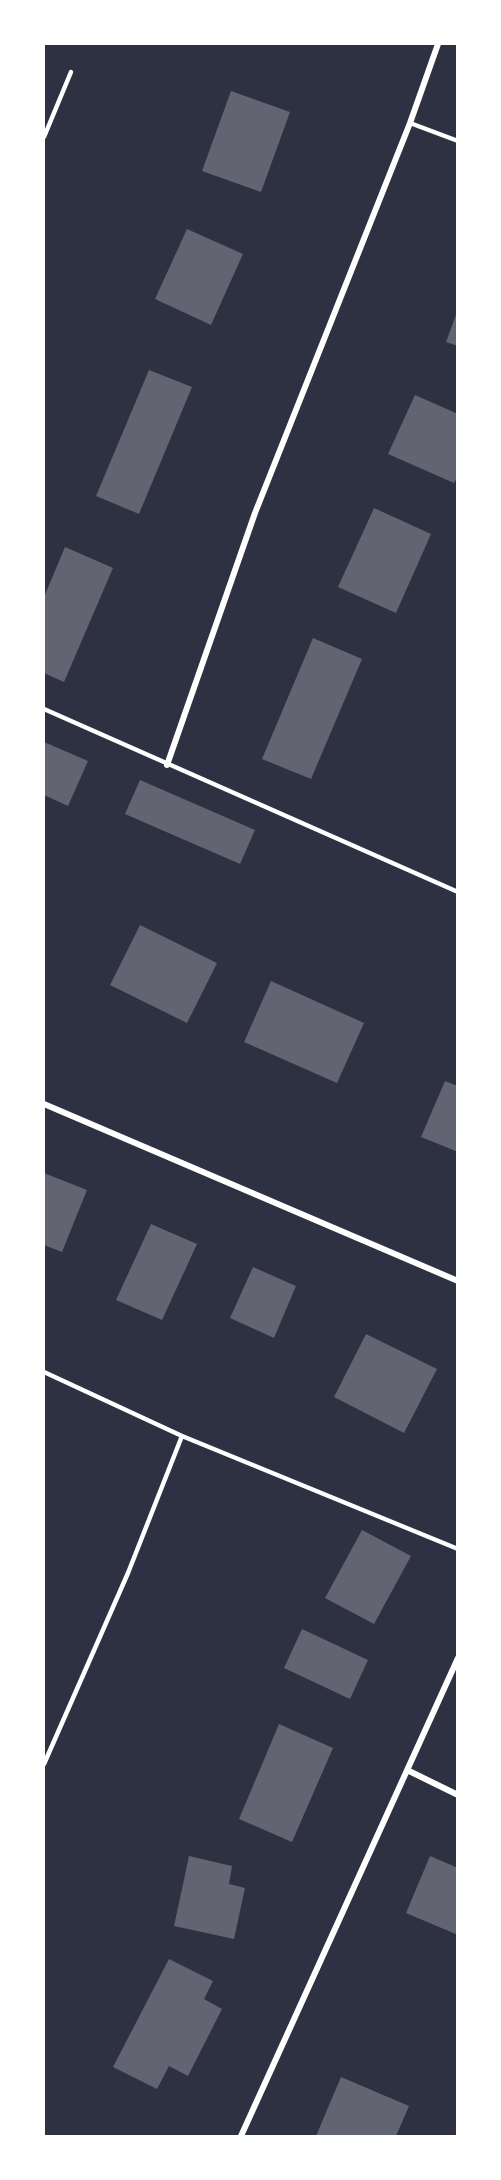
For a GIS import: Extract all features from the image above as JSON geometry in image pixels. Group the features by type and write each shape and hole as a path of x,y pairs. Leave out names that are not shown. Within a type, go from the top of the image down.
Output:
{"street":[{"path":"167,765 255,513 410,123 438,44"},
{"path":"44,1104 458,1281"},
{"path":"241,2136 458,1658"},
{"path":"407,1770 458,1795"}],"lane":[{"path":"44,138 71,72"},
{"path":"410,123 458,141"},
{"path":"44,710 458,892"},
{"path":"44,1372 182,1437 458,1549"},
{"path":"44,1764 128,1573 182,1437"}],"building":[{"path":"231,91 290,112 261,192 202,171"},
{"path":"187,229 243,254 211,325 155,299"},
{"path":"458,312 458,346 446,342"},
{"path":"149,370 192,387 139,514 96,496"},
{"path":"415,395 458,414 458,476 454,483 388,454"},
{"path":"374,508 431,534 396,613 338,587"},
{"path":"65,547 113,568 64,682 44,673 44,597"},
{"path":"313,638 362,659 311,779 262,759"},
{"path":"44,742 88,761 68,806 44,795"},
{"path":"140,780 255,830 240,864 125,814"},
{"path":"140,925 217,963 187,1023 110,985"},
{"path":"271,981 364,1023 337,1083 244,1042"},
{"path":"445,1081 458,1086 458,1152 421,1137"},
{"path":"44,1173 87,1190 62,1252 44,1245"},
{"path":"151,1224 197,1244 162,1320 116,1300"},
{"path":"253,1267 296,1286 274,1338 230,1318"},
{"path":"366,1334 437,1369 404,1433 334,1397"},
{"path":"362,1530 411,1556 374,1624 325,1598"},
{"path":"302,1629 368,1660 350,1699 284,1668"},
{"path":"279,1724 333,1748 292,1842 239,1819"},
{"path":"189,1856 232,1866 229,1884 245,1888 234,1939 174,1926"},
{"path":"430,1856 458,1868 458,1935 406,1913"},
{"path":"169,1959 213,1981 204,1999 222,2009 188,2076 169,2066 157,2089 113,2067"},
{"path":"341,2077 409,2106 396,2136 316,2136"}]}
